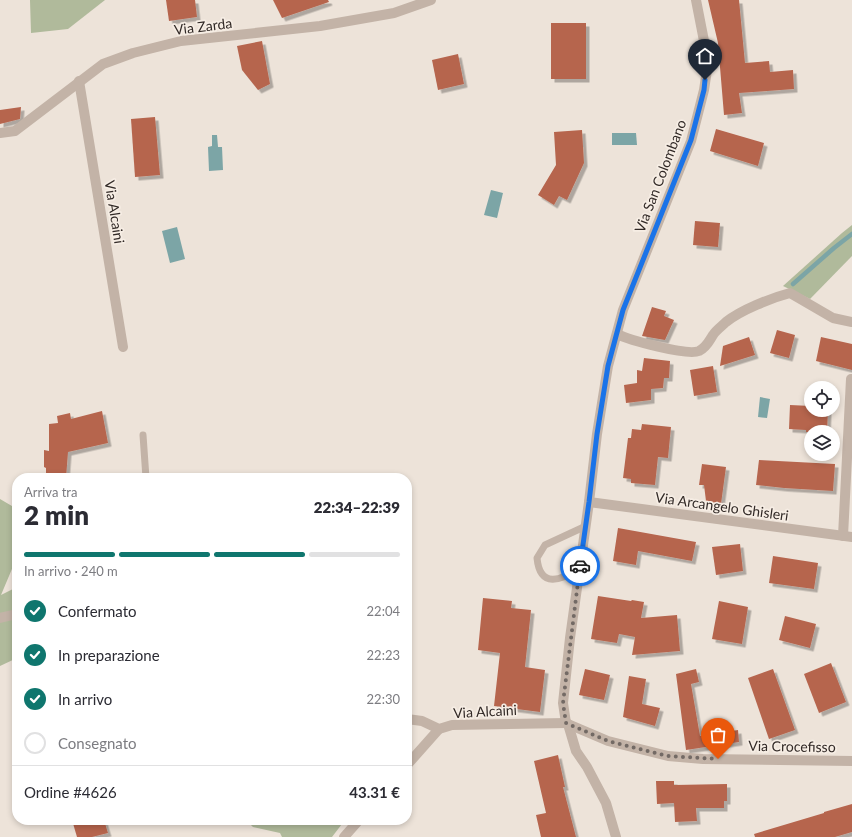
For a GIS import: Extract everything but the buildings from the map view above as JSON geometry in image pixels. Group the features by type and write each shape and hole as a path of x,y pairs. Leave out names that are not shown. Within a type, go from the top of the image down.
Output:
{"street":[{"name":"Via Zarda","path":"0,133 15,130 103,64 133,53 181,42 320,26 394,13 431,0"},
{"name":"Via San Colombano","path":"567,724 563,703 597,434 608,366 623,310 691,140 704,90 706,70 705,46 696,0"},
{"name":"Via Alcaini","path":"79,81 123,347"},
{"path":"617,334 625,338 688,353 699,351 707,345 713,334 727,321 744,311 790,293 833,318 852,322"},
{"path":"848,537 851,379"},
{"name":"Via Arcangelo Ghisleri","path":"589,502 848,537"},
{"path":"0,618 12,615"},
{"name":"Via Alcaini","path":"412,720 422,721 439,728 452,725 567,724"},
{"path":"567,724 576,751 587,767 606,803 616,837"},
{"name":"Via Crocefisso","path":"567,724 608,741 668,756 703,759 852,761"},
{"path":"412,759 439,728"},
{"path":"344,837 355,825"}],"lane":[{"path":"144,436 146,473"},
{"path":"579,569 566,577 555,580 550,579 545,577 540,572 537,558 545,545 586,526"}],"green space":[{"path":"30,0 105,0 68,29 31,33"},
{"path":"852,225 852,256 810,299 783,286 842,233"},
{"path":"0,499 12,506 12,569 1,595 12,590 12,660 0,666"},
{"path":"251,825 341,825 332,837 282,837 280,833 253,827"}],"water":[{"path":"612,133 636,133 637,145 612,145"},
{"path":"212,135 217,135 218,147 222,147 223,170 209,171 208,147 212,146"},
{"path":"491,190 503,193 497,218 484,215"},
{"path":"177,227 185,259 170,263 162,231"},
{"path":"760,397 770,399 767,418 758,417"}],"waterway":[{"path":"793,284 852,234"}],"way so far":[{"path":"580,566 563,703 566,723 608,741 634,748 668,756 718,759"}],"route":[{"path":"580,566 597,434 608,366 623,310 691,140 696,125 705,80"}]}
